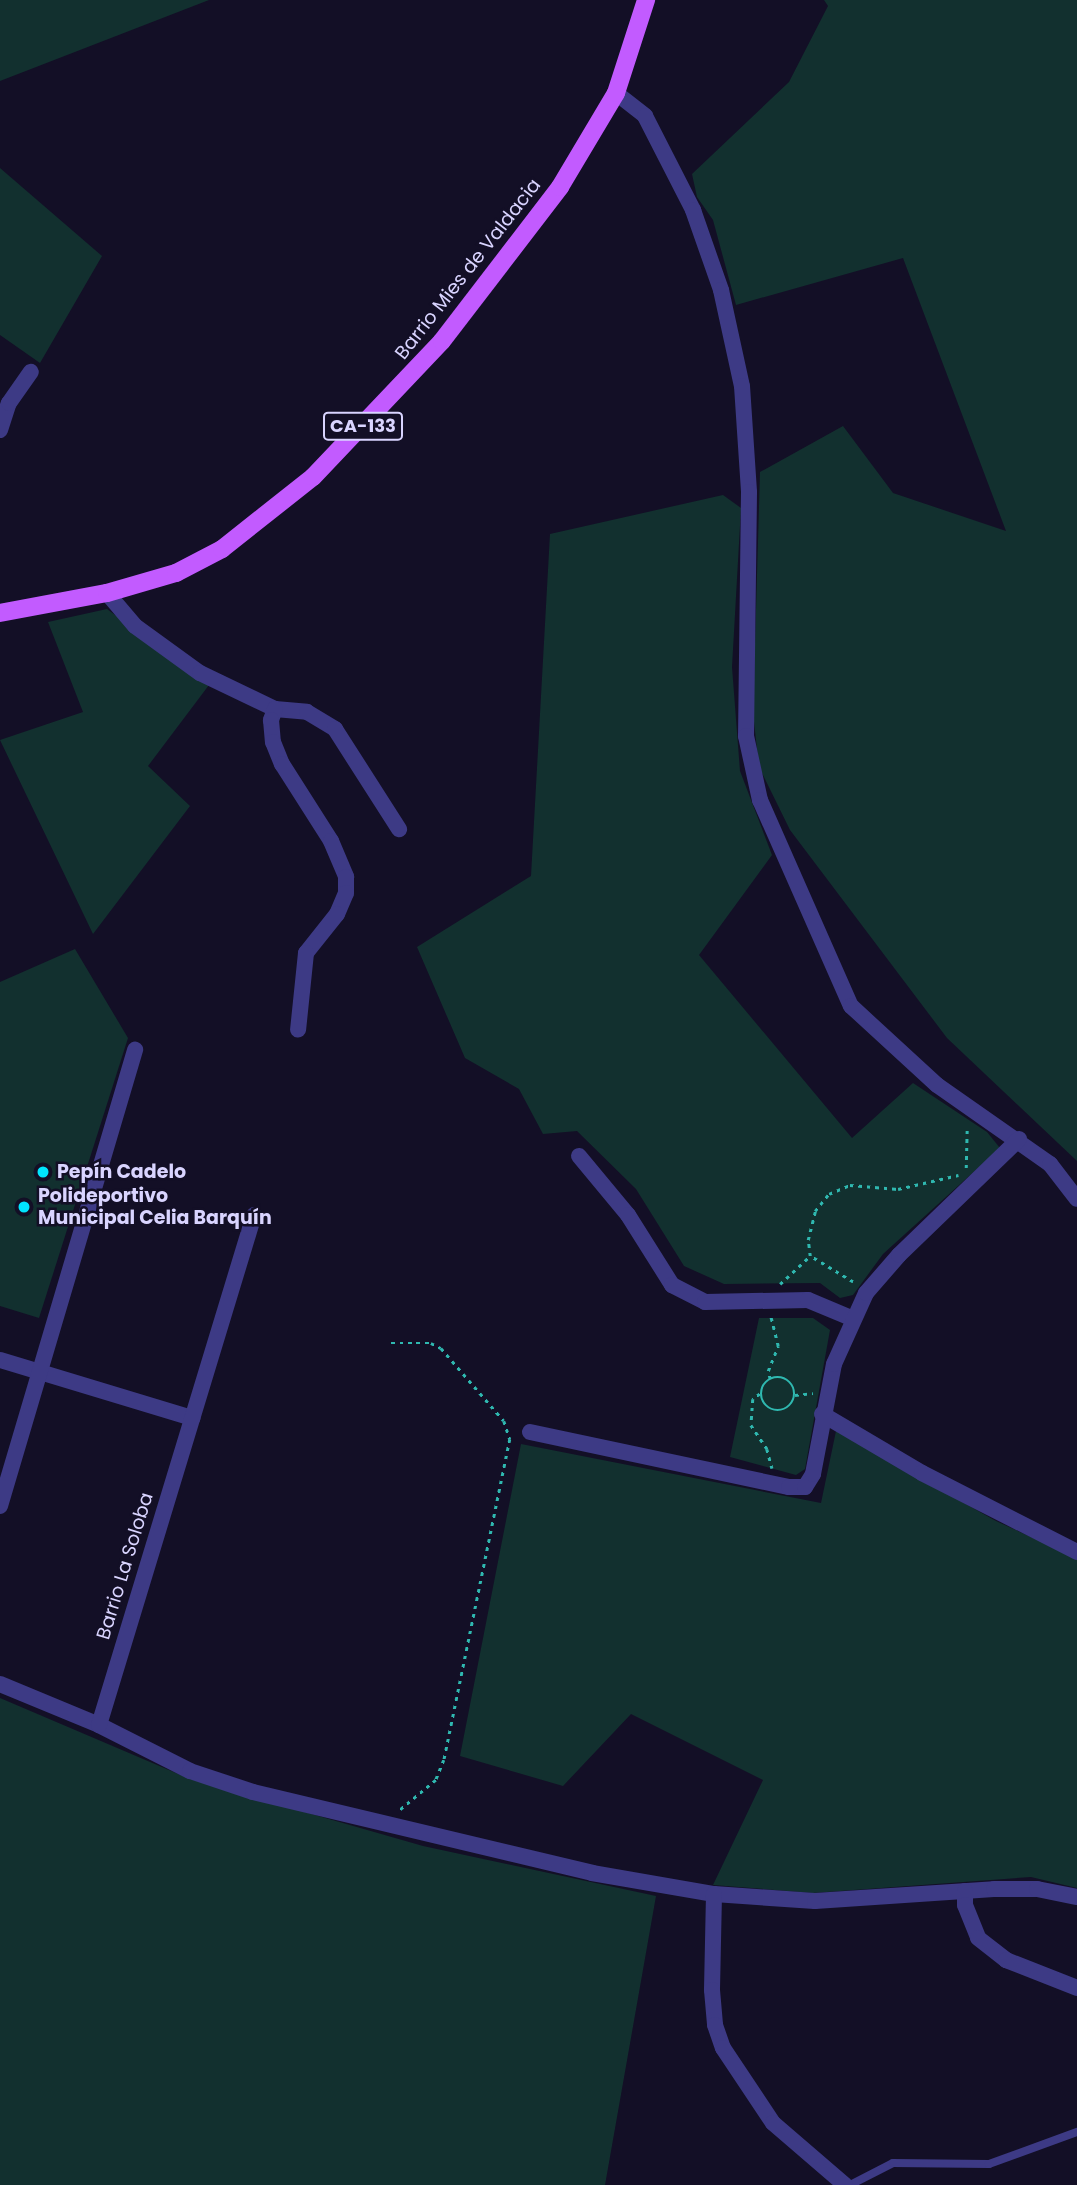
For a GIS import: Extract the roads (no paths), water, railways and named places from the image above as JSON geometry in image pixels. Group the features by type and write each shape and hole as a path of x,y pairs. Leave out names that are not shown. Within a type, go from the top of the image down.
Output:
{"main road":[{"name":"CA-133","path":"616,93 646,0"},
{"name":"Barrio Mies de Valdacia","path":"0,613 107,593 176,573 222,549 313,477 407,382 487,286 559,187 616,93"}],"street":[{"path":"616,93 645,116 692,210 721,290 742,386 749,492 746,736 760,800 851,1006 937,1085 1019,1139 1050,1164 1077,1199"},
{"path":"0,430 9,403 31,372"},
{"path":"107,593 135,626 200,673 275,709 307,712 335,729 399,829"},
{"path":"275,709 271,720 278,753 331,841 346,877 346,892 337,914 306,953 298,1030"},
{"path":"0,1506 135,1050"},
{"path":"530,1432 801,1488 810,1482 822,1415 851,1318 866,1293 898,1255 1019,1139"},
{"path":"579,1156 628,1215 672,1285 705,1302 808,1300 851,1318"},
{"name":"Barrio La Soloba","path":"99,1725 254,1215"},
{"path":"0,1360 192,1418"},
{"path":"822,1415 1077,1552"},
{"path":"0,1684 99,1725 190,1771 253,1792 389,1827 592,1873 714,1894 815,1901 1037,1889 1077,1897"},
{"path":"965,1891 965,1905 978,1938 1006,1960 1077,1988"},
{"path":"714,1894 712,1990 715,2025 723,2048 772,2123 847,2185"}],"lane":[{"path":"847,2185 893,2163 989,2164 1077,2132"}],"place":[{"name":"Pepín Cadelo","path":"43,1172"},
{"name":"Polideportivo Municipal Celia Barquín","path":"24,1207"}]}
